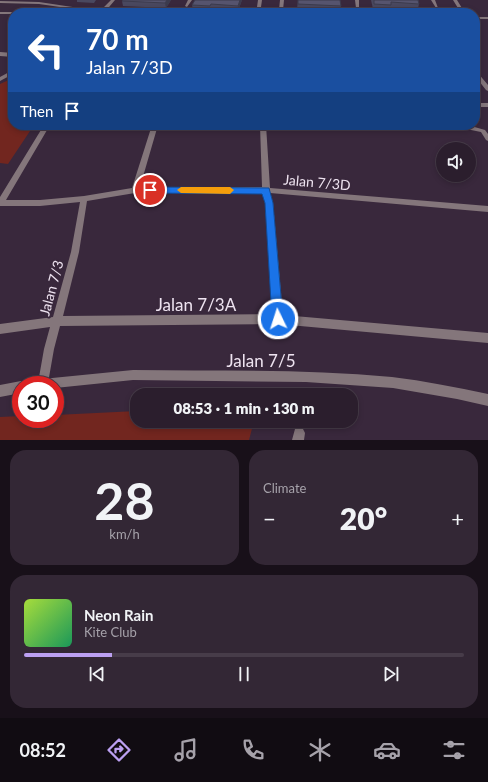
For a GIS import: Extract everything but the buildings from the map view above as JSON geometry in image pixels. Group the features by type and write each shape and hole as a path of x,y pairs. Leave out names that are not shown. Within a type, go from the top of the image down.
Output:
{"street":[{"path":"106,8 113,0"},
{"path":"187,6 190,0"},
{"path":"259,7 260,0"},
{"path":"356,0 358,8"},
{"path":"433,0 437,7"},
{"path":"0,2 39,3 74,8"},
{"path":"480,79 488,89"},
{"path":"0,203 44,130"},
{"path":"135,190 153,130"},
{"path":"263,130 266,190 269,203 278,319"},
{"path":"479,130 483,131 488,139"},
{"name":"Jalan 7/3D","path":"0,203 40,203 84,199 135,190 266,190 488,209"},
{"name":"Jalan 7/3","path":"40,376 57,321 75,252 84,199"},
{"name":"Jalan 7/3A","path":"0,329 57,321 278,319 488,338"},
{"name":"Jalan 7/5","path":"64,382 133,375 306,377 393,384 457,393 488,400"},
{"path":"0,391 12,389"}],"shaded area":[{"path":"8,80 8,130 31,130 8,164 0,163 0,84"},
{"path":"130,411 130,428 252,428 249,440 0,440 0,417 12,416 12,428 64,428 64,415"}],"slow traffic":[{"path":"181,190 230,190"}],"route":[{"path":"150,190 266,190 269,203 278,319"}]}
